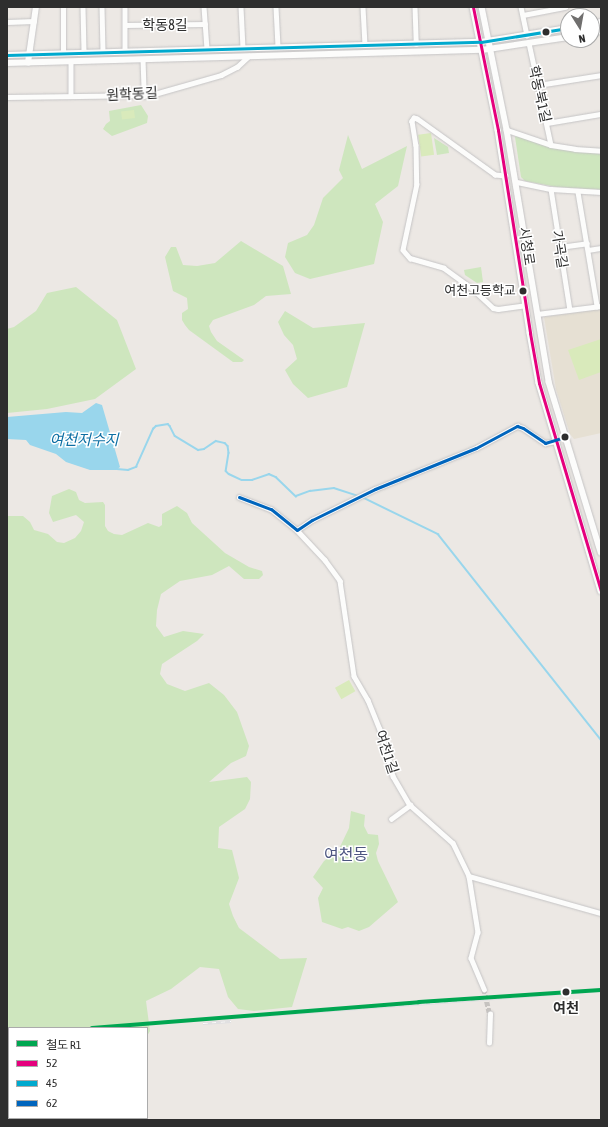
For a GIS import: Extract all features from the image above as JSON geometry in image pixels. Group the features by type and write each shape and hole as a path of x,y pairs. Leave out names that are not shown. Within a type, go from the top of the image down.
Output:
{"street":[{"path":"28,63 36,7"},
{"path":"63,7 63,53"},
{"path":"83,7 84,52"},
{"path":"102,7 103,52"},
{"name":"학동8길","path":"125,7 125,51"},
{"name":"학동8길","path":"204,7 207,49"},
{"path":"241,7 243,48"},
{"path":"276,7 278,47"},
{"path":"363,7 365,45"},
{"path":"415,7 416,44"},
{"name":"시청로","path":"473,7 506,176 525,305 539,383 601,591"},
{"name":"시청로","path":"482,7 507,130 549,382 601,552"},
{"path":"521,7 527,36"},
{"path":"522,15 564,7"},
{"path":"7,22 34,21"},
{"name":"학동8길","path":"125,25 205,24"},
{"path":"7,55 480,42 527,36 560,30"},
{"path":"7,63 482,50 560,38"},
{"name":"학동북1길","path":"529,43 552,145"},
{"name":"원학동길","path":"7,97 144,96 172,90 221,76 235,69 248,56"},
{"path":"143,59 144,96"},
{"path":"71,61 72,96"},
{"path":"538,85 601,75"},
{"path":"547,124 601,114"},
{"path":"506,176 495,175 422,122 414,118 412,121 416,145 417,184 403,243 403,252 410,258 444,268 474,290 493,308 498,309 525,305"},
{"path":"507,130 552,145 601,151"},
{"path":"516,182 551,189 578,192 601,192"},
{"name":"가곡길","path":"551,189 570,310"},
{"name":"가곡길","path":"537,314 599,306 578,192"},
{"path":"515,233 525,231"},
{"path":"560,247 587,243"},
{"path":"588,250 601,248"},
{"path":"297,530 364,495 476,448 517,426 523,428 545,443 565,438"},
{"name":"여천1길","path":"239,497 271,509 297,530 325,560 340,581 354,676 368,700 380,729 393,776 410,805 453,843 469,876 478,932 471,960 484,989"},
{"path":"391,819 410,805"},
{"path":"469,876 601,913"},
{"path":"488,1043 490,1014"}],"shaded area":[{"name":"여천고등학교","path":"601,309 601,433 574,439 570,434 556,389 544,317"}],"green space":[{"path":"141,105 148,116 147,123 112,136 103,129 110,121 109,111"},
{"path":"134,110 135,118 122,120 121,112"},
{"path":"431,133 434,155 421,157 418,135"},
{"path":"348,135 362,169 407,146 398,186 375,204 383,222 374,264 310,279 295,273 285,257 288,243 307,235 314,225 323,198 343,178 339,170"},
{"path":"516,136 566,150 601,153 601,190 557,187 525,181 521,177"},
{"path":"434,138 448,147 449,153 437,155"},
{"path":"241,241 283,266 291,294 266,296 254,305 213,320 209,326 217,341 244,360 242,362 233,362 189,330 185,325 182,320 182,313 188,309 187,298 173,291 165,257 171,247 176,247 183,265 197,266 215,263"},
{"path":"481,267 483,282 477,283 465,275 464,270"},
{"path":"76,287 117,320 136,369 95,399 47,409 7,413 7,329 14,327 36,311 47,293"},
{"path":"285,311 313,328 365,323 347,387 308,398 293,384 285,370 297,359 293,345 284,335 278,322"},
{"path":"601,339 601,372 579,380 568,350"},
{"path":"69,489 76,492 79,500 85,503 103,502 105,505 105,526 108,531 114,534 122,535 148,523 159,527 162,525 162,514 177,506 187,513 192,523 225,553 249,567 262,571 263,575 259,579 244,579 229,566 212,575 180,581 161,594 157,610 156,626 164,637 183,631 204,634 197,641 162,664 160,674 167,684 185,691 209,683 224,695 237,712 249,746 246,756 231,763 209,782 247,777 251,782 250,799 245,809 219,827 218,848 232,850 239,878 229,904 239,928 280,959 307,958 292,1007 254,1011 238,1009 228,997 219,969 200,967 171,989 146,1001 150,1031 148,1034 148,1027 8,1027 8,1119 89,1120 7,1120 7,516 23,516 30,522 34,530 48,534 57,542 64,543 75,538 81,531 84,522 76,515 53,522 49,513 52,496"},
{"path":"349,680 355,691 341,699 335,688"},
{"path":"351,811 365,815 364,826 368,834 378,835 379,844 376,853 378,861 398,902 369,927 359,931 348,927 342,929 322,922 318,898 323,888 313,877 324,861 338,851 349,828"}],"water":[{"name":"여천저수지","path":"96,403 102,405 120,467 116,470 90,470 66,462 56,454 30,445 26,440 7,439 7,417 66,412 82,413"}],"waterway":[{"path":"117,469 128,470 136,467 153,429 156,426 168,424 175,436 198,450 204,449 216,441 225,443 228,446 229,453 226,471 242,480 252,480 269,474 276,477 296,496 310,491 334,488 358,496"},
{"path":"362,497 438,534 601,740"}],"tunnel":[{"path":"484,989 490,1014"}],"railway":[{"path":"224,1018 601,990"},
{"path":"203,1023 231,1021"}],"rail line":[{"name":"R1","path":"105,1027 419,1002 601,990"}],"transit line":[{"name":"52","path":"473,7 498,130 539,383 601,591"},
{"name":"45","path":"7,55 481,42 560,29"},
{"name":"62","path":"239,497 271,509 297,530 312,520 375,489 476,448 517,426 523,428 545,443 565,437"}],"place":[{"name":"여천고등학교","path":"523,291"},
{"name":"여천","path":"566,992"}],"district":[{"name":"여천동","path":"346,854"}]}
